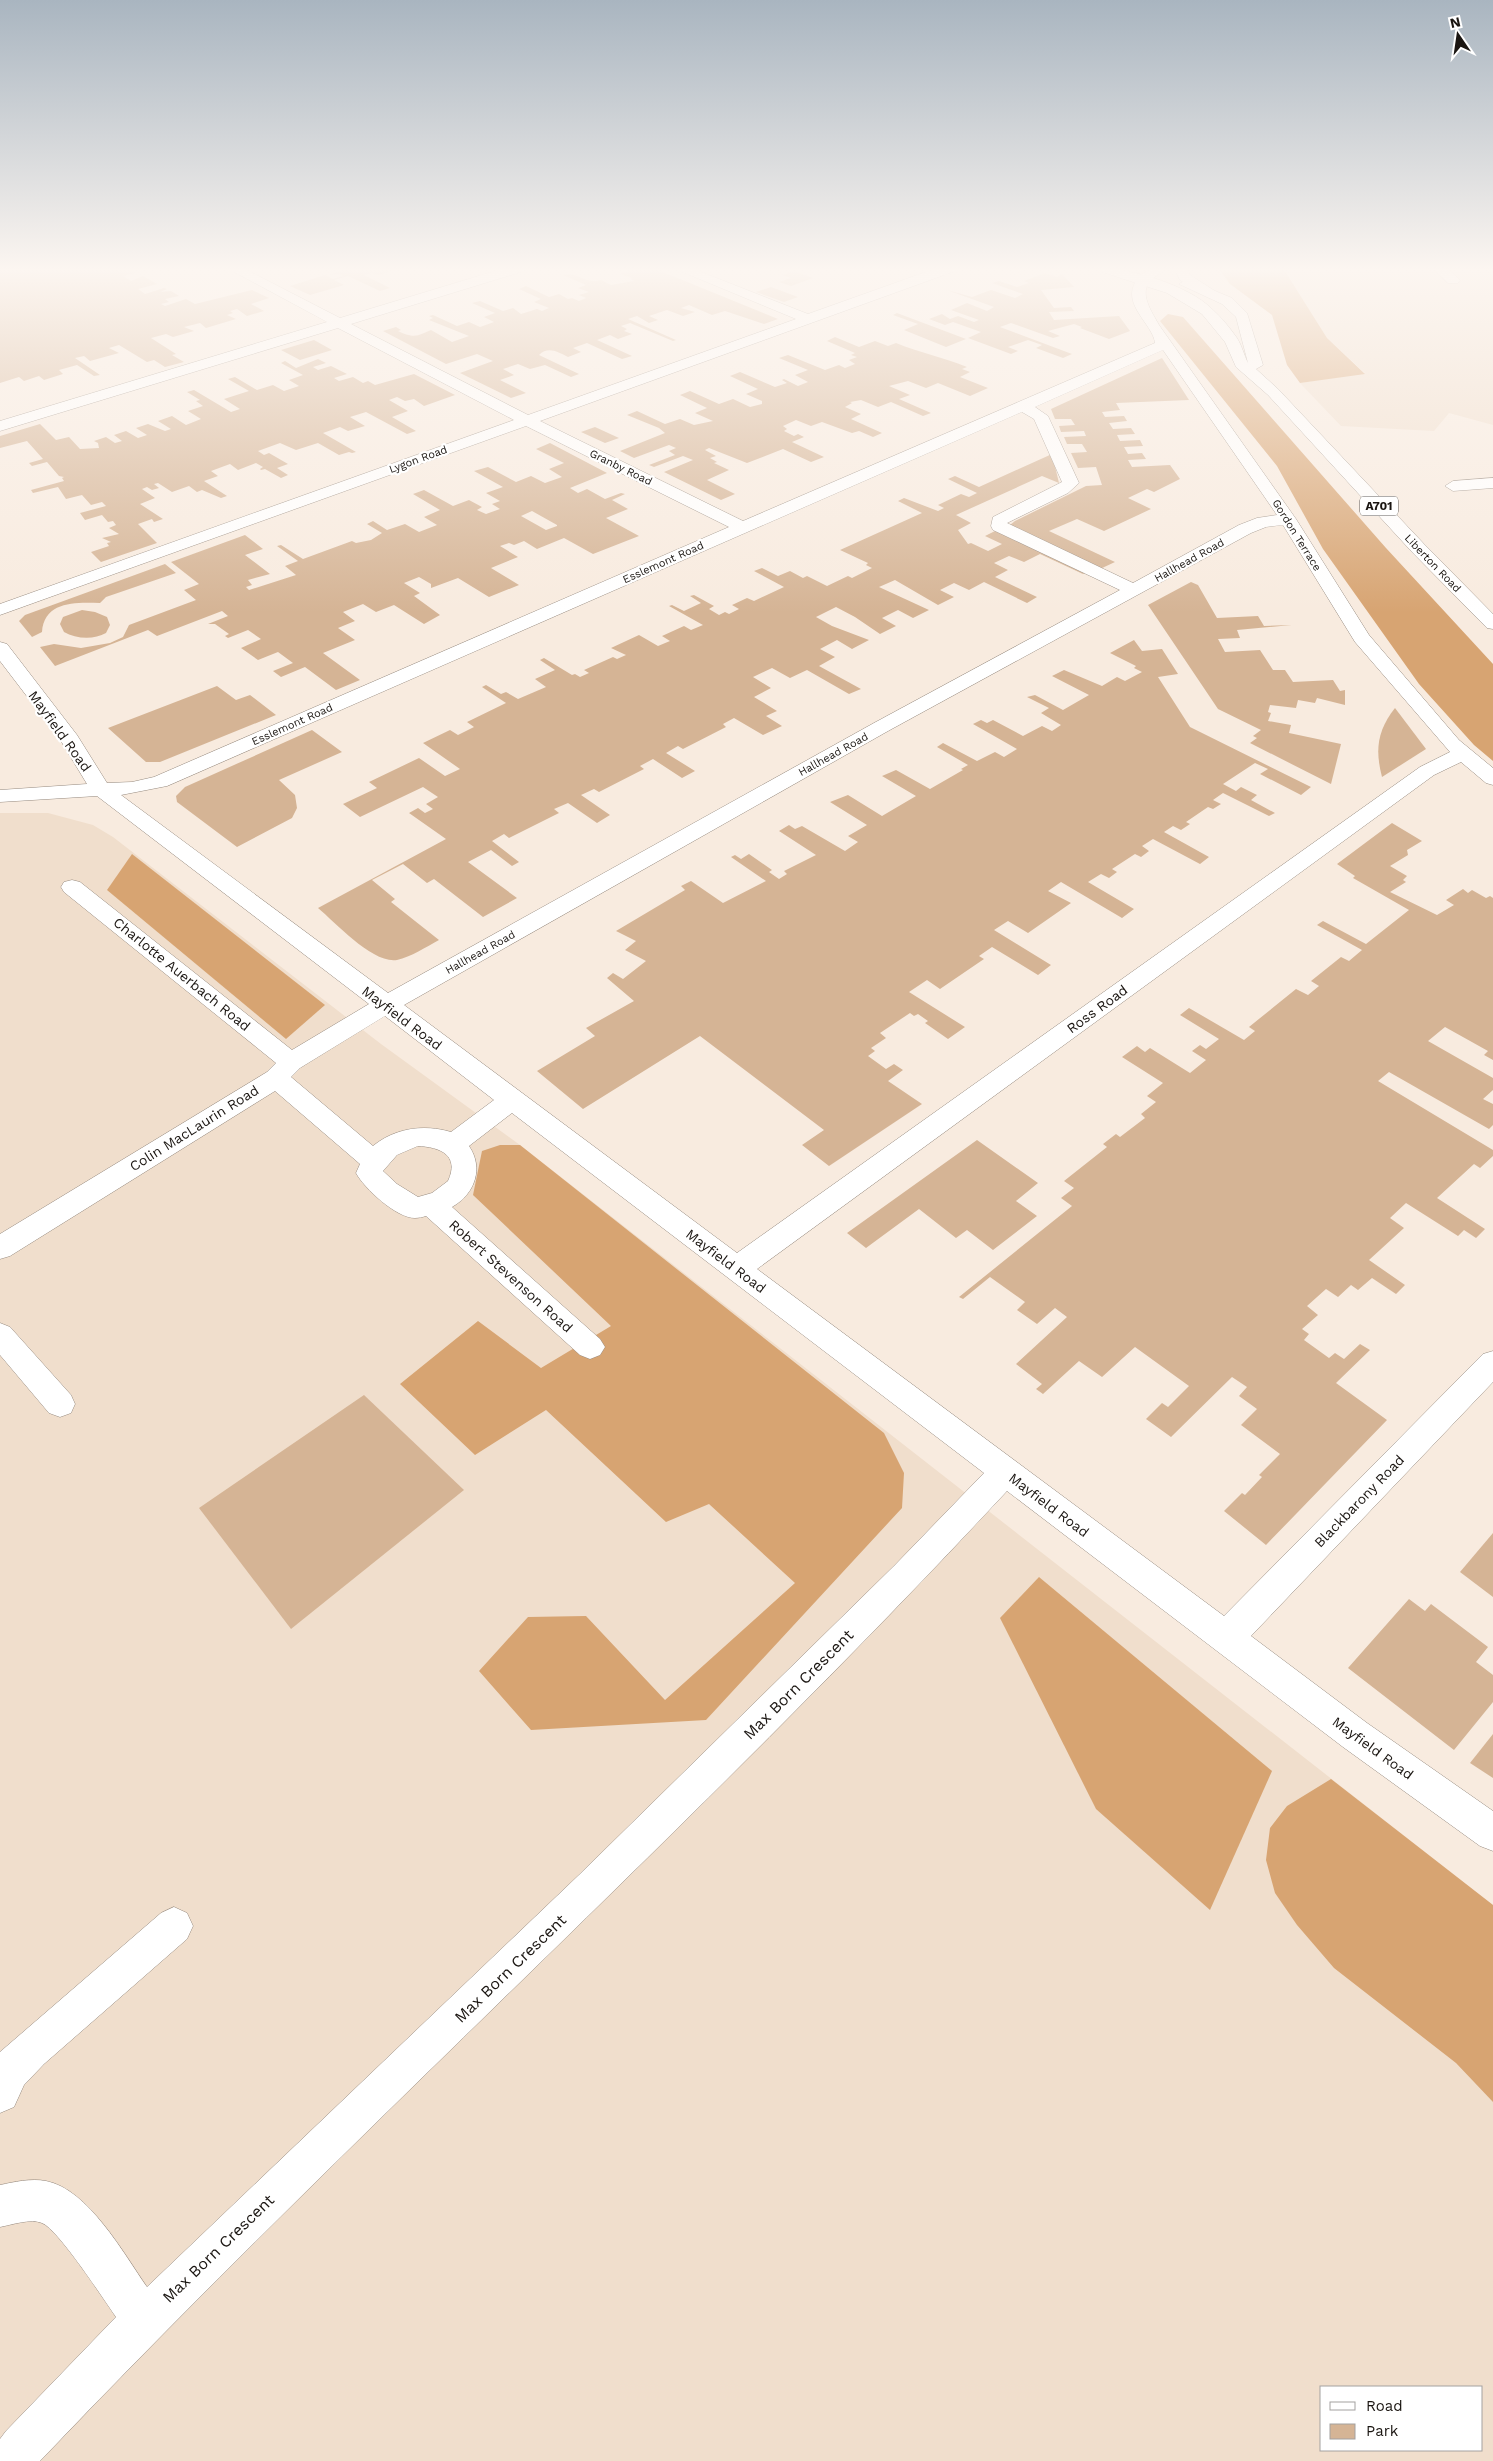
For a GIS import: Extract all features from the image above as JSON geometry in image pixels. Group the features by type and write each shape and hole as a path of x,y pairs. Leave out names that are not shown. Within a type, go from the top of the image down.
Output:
{"street":[{"path":"0,426 142,383"},
{"name":"Granby Road","path":"454,383 743,527"},
{"name":"Lygon Road","path":"0,610 631,383"},
{"name":"Esslemont Road","path":"108,795 160,782 1077,383"},
{"name":"Gordon Terrace","path":"1193,383 1288,519 1362,638 1462,754 1493,779"},
{"name":"Liberton Road","path":"1263,383 1418,548 1491,620"},
{"name":"Liberton Road","path":"1267,383 1273,392"},
{"path":"1023,406 1040,416 1071,483 1062,490 999,521 998,526 1135,590"},
{"path":"1453,486 1493,484"},
{"name":"Hallhead Road","path":"386,1005 882,726 1254,525 1288,519"},
{"name":"Mayfield Road","path":"0,648 108,795 1355,1735 1493,1833"},
{"name":"Ross Road","path":"736,1269 1419,776 1462,754"},
{"path":"27,793 49,787 66,778 84,761"},
{"path":"0,796 27,793 108,795"},
{"name":"Charlotte Auerbach Road","path":"72,887 284,1070"},
{"name":"Colin MacLaurin Road","path":"0,1248 386,1005"},
{"path":"284,1070 374,1161"},
{"path":"452,1145 512,1100"},
{"path":"411,1138 442,1139 452,1145 464,1158 465,1176 460,1186 450,1196 432,1205 414,1208 387,1191 369,1173 374,1161 391,1145 411,1138"},
{"name":"Robert Stevenson Road","path":"432,1205 590,1347"},
{"path":"0,1335 60,1404"},
{"name":"Blackbarony Road","path":"1226,1638 1493,1363"},
{"name":"Max Born Crescent","path":"12,2461 22,2447 144,2320 648,1833 907,1576 1005,1472"},
{"path":"0,2093 9,2071 30,2050 174,1926"},
{"path":"0,2206 15,2202 49,2202 70,2218 144,2320"}],"shaded area":[{"path":"1210,383 1241,383 1386,548 1493,664 1493,761 1474,745 1419,684 1323,549 1277,466"},
{"path":"1300,383 1493,383 1493,425 1449,413 1434,431 1341,426"},
{"path":"0,813 48,813 93,825 113,837 381,1044 520,1145 1493,1905 1493,2461 0,2461"},
{"path":"132,854 325,1005 286,1039 107,890"},
{"path":"500,1145 520,1145 884,1433 904,1473 902,1508 706,1720 531,1730 479,1671 528,1617 586,1616 665,1700 795,1583 709,1504 666,1522 546,1410 475,1455 400,1384 478,1321 541,1368 611,1326 473,1195 482,1151"},
{"path":"1039,1577 1272,1771 1210,1910 1096,1809 1000,1618"},
{"path":"1331,1779 1493,1905 1493,2102 1456,2063 1334,1968 1297,1925 1275,1893 1266,1860 1270,1828 1287,1806"}],"green space":[{"path":"235,383 245,383 257,390 273,385 284,391 299,386 294,383 371,383 375,385 383,383 431,383 455,395 424,406 414,399 405,401 397,397 389,400 408,411 392,417 416,431 407,434 366,412 350,417 365,426 348,431 340,427 323,433 356,452 339,455 318,443 296,450 280,443 258,451 264,455 269,453 288,464 277,468 288,475 281,478 265,469 261,470 263,467 256,463 238,470 230,464 211,471 218,476 204,481 227,496 221,498 202,490 197,492 189,486 172,492 158,483 154,484 159,488 152,490 147,487 142,489 155,498 140,504 163,519 154,522 152,519 138,524 157,543 101,562 91,552 109,546 107,543 111,542 102,538 119,534 109,528 116,525 113,521 108,522 102,515 85,520 80,513 106,506 102,502 91,505 82,495 66,499 58,487 33,493 31,490 64,481 62,478 64,477 59,476 47,462 32,466 29,463 43,459 27,441 0,448 0,436 40,424 56,440 69,437 80,449 99,448 98,443 94,441 106,437 115,443 122,441 114,435 126,431 138,438 147,435 136,428 148,424 165,431 171,429 158,421 172,416 186,425 201,419 188,411 203,406 196,401 200,400 187,392 194,390 231,412 240,409 224,399 249,391"},
{"path":"480,383 506,383 526,393 511,398"},
{"path":"745,383 765,383 775,387 792,383 798,386 806,383 901,383 889,386 910,395 899,399 931,413 923,416 891,402 878,407 861,400 850,402 852,403 845,407 861,414 851,419 882,433 873,437 859,431 852,433 822,422 811,426 796,420 783,426 787,429 784,431 794,436 798,434 804,437 792,442 824,457 811,462 783,449 747,463 709,448 705,450 716,456 710,458 717,462 714,463 729,470 707,480 735,494 721,500 664,472 693,460 683,456 654,467 649,465 675,455 669,451 676,448 669,445 634,458 620,451 665,433 659,428 627,415 637,411 665,424 680,419 694,425 713,421 695,413 707,408 680,395 690,391 719,404 733,399 750,407 762,404 762,401 746,394 758,389"},
{"path":"913,383 975,383 988,388 970,396 938,383 926,388"},
{"path":"1108,383 1178,383 1189,400 1116,403 1120,410 1102,412 1105,417 1124,416 1127,421 1109,423 1113,429 1131,428 1135,434 1117,435 1120,441 1140,440 1143,446 1124,447 1128,454 1142,453 1146,459 1128,460 1132,467 1170,465 1180,479 1154,492 1147,489 1128,498 1151,509 1104,531 1077,519 1049,531 1115,562 1100,569 1010,525 1086,486 1102,485 1096,467 1078,468 1071,453 1087,452 1082,444 1067,444 1064,437 1086,436 1084,431 1061,432 1059,426 1075,425 1071,419 1055,419 1051,409"},
{"path":"595,427 619,438 605,443 581,432"},
{"path":"550,443 607,473 570,488 578,493 587,489 605,499 621,493 625,494 612,500 628,509 606,518 639,536 593,554 564,538 537,549 524,541 514,545 509,543 500,546 518,557 491,568 519,585 489,597 458,578 431,588 431,584 419,577 404,583 420,593 414,596 440,615 424,624 394,605 376,612 363,604 343,612 355,621 338,628 355,640 323,653 360,680 336,690 305,667 281,677 273,671 293,663 278,652 258,660 241,648 261,639 248,630 228,638 225,636 229,634 215,624 208,624 228,616 222,611 157,636 148,630 55,666 40,647 54,644 81,648 110,643 123,637 129,625 196,600 184,590 199,584 171,562 245,535 263,549 245,555 270,574 248,580 252,585 246,587 249,590 296,575 285,566 298,561 277,546 281,545 303,559 352,541 356,543 371,540 382,533 367,524 373,521 387,530 405,524 419,532 437,525 424,517 440,510 413,494 424,490 453,506 469,500 482,507 477,510 486,514 500,509 492,504 500,501 486,493 503,487 474,471 488,467 516,482 531,476 545,483 562,477 549,469 564,463 536,449","holes":["532,511 557,525 546,530 521,516"]},
{"path":"1052,454 1059,483 1042,476 956,515 971,523 958,530 968,544 971,543 988,551 1002,544 985,536 997,530 1087,572 1083,574 1040,554 1024,562 1009,556 994,563 1008,570 995,577 1037,597 1027,603 984,582 969,590 954,583 940,590 954,597 938,605 895,580 879,587 929,610 913,618 898,610 882,618 896,626 880,634 836,607 816,617 832,626 869,640 852,649 837,640 820,649 835,657 819,666 861,689 849,694 807,670 790,678 772,668 753,677 771,688 754,697 777,711 766,716 782,726 763,735 734,718 723,724 726,727 683,749 678,746 666,753 695,771 682,778 653,759 640,766 644,769 599,792 594,789 581,795 610,815 597,823 568,803 554,809 559,813 509,838 504,834 492,841 519,862 512,866 491,850 468,862 517,898 483,917 434,879 427,883 403,864 372,880 395,899 391,902 439,940 408,957 387,960 377,956 355,941 318,908 446,839 409,813 418,808 425,813 433,809 426,804 438,797 423,787 360,817 343,804 377,788 369,782 419,758 445,776 460,769 423,743 450,730 458,735 474,727 467,722 506,703 482,687 486,685 501,694 506,692 518,699 546,687 535,679 555,670 540,660 544,658 572,675 575,674 580,677 589,673 584,670 613,657 617,659 626,655 611,648 639,635 658,646 670,641 662,636 684,626 691,630 703,625 669,606 672,605 684,611 701,603 690,596 694,595 714,606 709,609 719,615 725,612 729,614 739,609 732,605 747,598 754,601 784,587 754,571 762,568 778,576 790,571 803,578 807,576 827,586 848,576 852,578 872,568 866,565 868,563 840,550 922,513 898,501 904,498 938,511 944,508 938,505 961,494 969,497 977,493 948,479 955,476 979,487"},
{"path":"165,564 176,573 106,597 100,603 72,604 55,609 44,622 42,632 32,637 19,621 25,615"},
{"path":"1191,582 1198,585 1217,618 1258,616 1264,626 1292,625 1237,630 1240,638 1218,639 1225,652 1260,650 1273,670 1285,670 1293,682 1333,680 1340,691 1345,690 1345,705 1317,698 1315,703 1298,700 1296,708 1270,705 1268,712 1271,713 1268,721 1291,725 1289,733 1341,744 1331,784 1250,743 1257,738 1253,736 1261,730 1218,709 1148,605"},
{"path":"82,610 95,612 107,617 110,625 106,633 96,637 85,638 64,632 60,624 63,617"},
{"path":"1134,640 1142,651 1162,649 1178,674 1158,677 1190,727 1311,787 1301,795 1260,774 1268,769 1255,763 1223,784 1236,791 1241,787 1257,795 1251,800 1275,813 1269,816 1223,793 1213,800 1221,804 1213,809 1208,807 1186,822 1190,824 1181,830 1173,826 1164,832 1209,857 1200,864 1153,839 1142,846 1149,851 1141,857 1135,854 1112,869 1117,872 1109,878 1101,874 1088,882 1134,909 1122,918 1061,882 1048,891 1071,903 1028,933 1008,921 994,930 1051,965 1038,975 992,947 979,956 984,959 940,989 927,980 909,992 965,1027 948,1039 925,1023 928,1021 918,1014 914,1016 910,1013 880,1033 886,1038 871,1048 875,1051 868,1056 886,1069 894,1064 903,1070 888,1081 922,1104 829,1166 802,1145 824,1130 700,1036 583,1109 537,1071 595,1036 586,1028 634,1001 607,978 613,973 623,979 646,961 625,950 636,941 616,931 685,890 681,886 691,881 723,903 766,881 731,857 735,855 741,859 749,854 772,870 769,872 779,879 787,874 784,871 816,855 779,831 789,825 795,829 802,826 845,851 858,842 848,836 867,825 830,802 848,795 882,816 916,796 882,776 896,770 930,789 963,770 961,769 968,765 937,747 943,743 977,761 995,752 1004,757 1017,749 973,724 981,720 987,723 993,720 1023,736 1042,726 1052,731 1061,725 1041,713 1049,708 1027,697 1035,695 1063,710 1089,695 1052,676 1064,670 1102,686 1117,677 1125,681 1142,672 1134,668 1136,666 1110,653"},
{"path":"217,686 236,700 250,695 276,715 160,762 146,762 108,728"},
{"path":"1395,708 1426,749 1382,777 1378,749 1379,741 1384,725"},
{"path":"312,730 342,752 279,780 295,795 297,808 292,818 237,847 177,802 176,796 185,787"},
{"path":"1392,823 1422,841 1407,850 1408,855 1390,866 1407,876 1403,880 1406,882 1390,892 1437,915 1454,905 1446,900 1463,889 1468,893 1472,890 1486,898 1490,896 1493,898 1493,1060 1484,1055 1488,1051 1445,1027 1428,1041 1493,1078 1493,1090 1483,1099 1493,1104 1493,1125 1489,1129 1389,1072 1378,1081 1493,1150 1493,1156 1480,1168 1474,1164 1437,1198 1485,1229 1476,1238 1464,1230 1458,1236 1406,1203 1390,1218 1404,1228 1369,1260 1405,1285 1396,1294 1372,1278 1358,1290 1351,1285 1338,1297 1326,1289 1307,1306 1318,1315 1302,1329 1309,1334 1304,1340 1329,1358 1335,1353 1344,1359 1360,1344 1370,1350 1336,1383 1387,1420 1266,1545 1224,1511 1242,1493 1245,1495 1262,1477 1259,1475 1280,1454 1241,1425 1257,1409 1239,1396 1247,1387 1232,1377 1171,1437 1146,1419 1162,1403 1168,1407 1189,1386 1135,1347 1102,1377 1079,1361 1043,1394 1036,1389 1042,1384 1016,1364 1067,1317 1055,1308 1037,1324 1017,1310 1025,1302 990,1277 963,1299 959,1297 1072,1206 1061,1198 1074,1188 1064,1181 1107,1147 1103,1144 1116,1134 1120,1137 1145,1118 1141,1114 1156,1102 1147,1096 1163,1083 1122,1057 1137,1046 1145,1052 1150,1048 1190,1073 1206,1060 1192,1051 1200,1045 1206,1049 1219,1039 1180,1015 1189,1008 1244,1040 1255,1031 1249,1027 1296,989 1308,995 1319,986 1311,981 1341,957 1349,961 1362,950 1317,925 1323,921 1366,944 1409,910 1353,878 1355,876 1337,864"},
{"path":"977,1140 1038,1183 1016,1201 1037,1216 993,1250 967,1230 956,1238 919,1209 866,1248 847,1233"},
{"path":"364,1395 464,1490 291,1629 199,1508"},
{"path":"1493,1533 1493,1597 1460,1572"},
{"path":"1409,1599 1425,1611 1431,1604 1488,1647 1476,1662 1493,1675 1493,1702 1454,1750 1348,1668"},
{"path":"1493,1734 1493,1778 1470,1763"}]}
